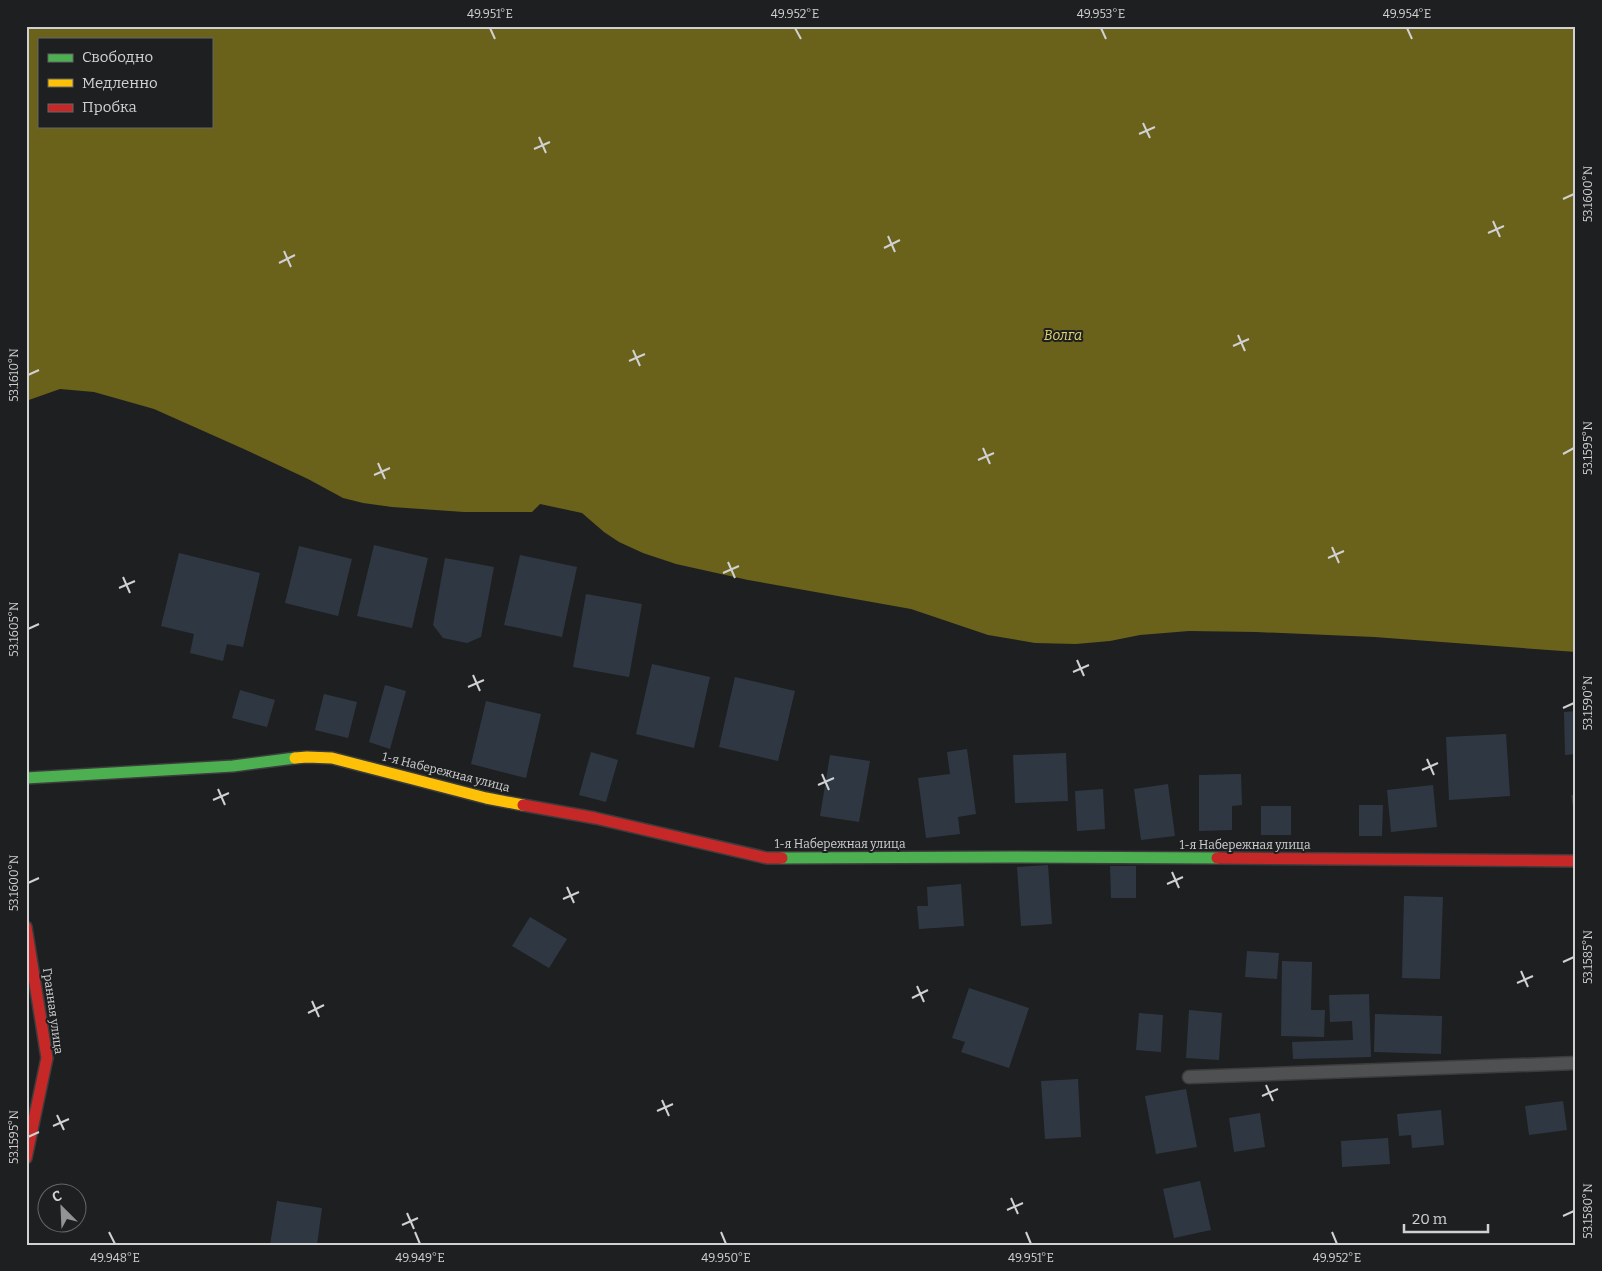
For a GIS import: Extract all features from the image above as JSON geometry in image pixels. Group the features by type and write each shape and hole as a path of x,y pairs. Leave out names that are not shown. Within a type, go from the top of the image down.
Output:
{"street":[{"name":"1-я Набережная улица","path":"26,778 232,766 307,757 332,758 486,798 595,818 767,858 1576,861"},
{"name":"Гранная улица","path":"26,927 47,1058 26,1158"}],"lane":[{"path":"1189,1077 1576,1063"}],"water":[{"name":"Волга","path":"26,26 1576,26 1576,652 1374,637 1256,632 1189,631 1140,635 1110,641 1076,644 1035,643 988,635 911,609 748,580 676,564 643,553 619,542 582,513 540,504 532,512 464,512 392,507 343,498 308,479 154,409 94,392 60,389 26,401"}],"building":[{"path":"374,545 428,558 412,628 357,616"},
{"path":"299,546 352,559 338,616 285,603"},
{"path":"179,553 260,573 243,647 227,644 223,661 190,653 194,634 161,626"},
{"path":"520,555 577,567 562,637 504,625"},
{"path":"445,558 494,567 481,637 467,643 443,638 433,625"},
{"path":"586,594 642,604 629,677 573,667"},
{"path":"652,664 710,677 694,748 636,734"},
{"path":"735,677 795,691 778,761 719,747"},
{"path":"385,685 406,691 390,749 369,742"},
{"path":"240,690 275,700 267,727 232,718"},
{"path":"324,694 357,702 348,738 315,730"},
{"path":"486,701 541,714 526,778 471,764"},
{"path":"1576,711 1576,754 1565,755 1564,712"},
{"path":"1506,734 1510,796 1449,800 1446,737"},
{"path":"967,749 976,814 958,817 960,834 926,838 918,778 950,774 947,752"},
{"path":"591,752 618,760 606,802 579,795"},
{"path":"1066,753 1068,801 1015,803 1013,755"},
{"path":"830,755 870,761 859,822 820,816"},
{"path":"1241,774 1242,805 1232,806 1232,830 1199,831 1199,775"},
{"path":"1168,784 1175,836 1141,840 1134,789"},
{"path":"1433,785 1437,827 1391,832 1387,790"},
{"path":"1103,789 1105,829 1077,831 1075,791"},
{"path":"1571,795 1576,795 1576,820 1575,820"},
{"path":"1359,805 1383,805 1382,836 1359,836"},
{"path":"1261,806 1291,806 1291,835 1261,835"},
{"path":"1048,865 1052,924 1021,926 1017,867"},
{"path":"1110,866 1136,866 1136,898 1111,898"},
{"path":"961,884 964,926 919,929 917,906 928,906 927,887"},
{"path":"1404,896 1443,897 1440,979 1402,978"},
{"path":"530,917 567,939 549,968 512,946"},
{"path":"1247,951 1279,953 1277,979 1245,977"},
{"path":"1282,961 1312,962 1311,1010 1325,1010 1324,1037 1281,1036"},
{"path":"969,988 1029,1008 1009,1068 961,1052 965,1042 952,1038"},
{"path":"1369,994 1371,1057 1293,1059 1292,1042 1353,1040 1352,1021 1330,1022 1329,995"},
{"path":"1189,1010 1222,1013 1219,1060 1186,1058"},
{"path":"1139,1013 1163,1015 1161,1052 1136,1050"},
{"path":"1375,1014 1442,1016 1441,1054 1374,1052"},
{"path":"1078,1079 1081,1137 1045,1139 1041,1081"},
{"path":"1186,1089 1197,1147 1156,1154 1145,1096"},
{"path":"1563,1101 1567,1130 1529,1135 1525,1106"},
{"path":"1441,1110 1444,1145 1412,1148 1411,1135 1399,1136 1397,1114"},
{"path":"1260,1113 1265,1147 1234,1152 1229,1118"},
{"path":"1388,1138 1390,1164 1342,1167 1341,1141"},
{"path":"1200,1181 1211,1230 1174,1238 1163,1189"},
{"path":"277,1201 322,1208 317,1245 270,1245"}],"traffic: fast":[{"path":"26,778 233,766 295,758"},
{"path":"782,858 1217,858"}],"traffic: slow":[{"path":"295,758 332,758 486,798 523,805"}],"traffic: jam":[{"path":"523,805 595,818 767,858 782,858"},
{"path":"1217,858 1576,861"},
{"path":"26,927 47,1058 26,1158"}]}
